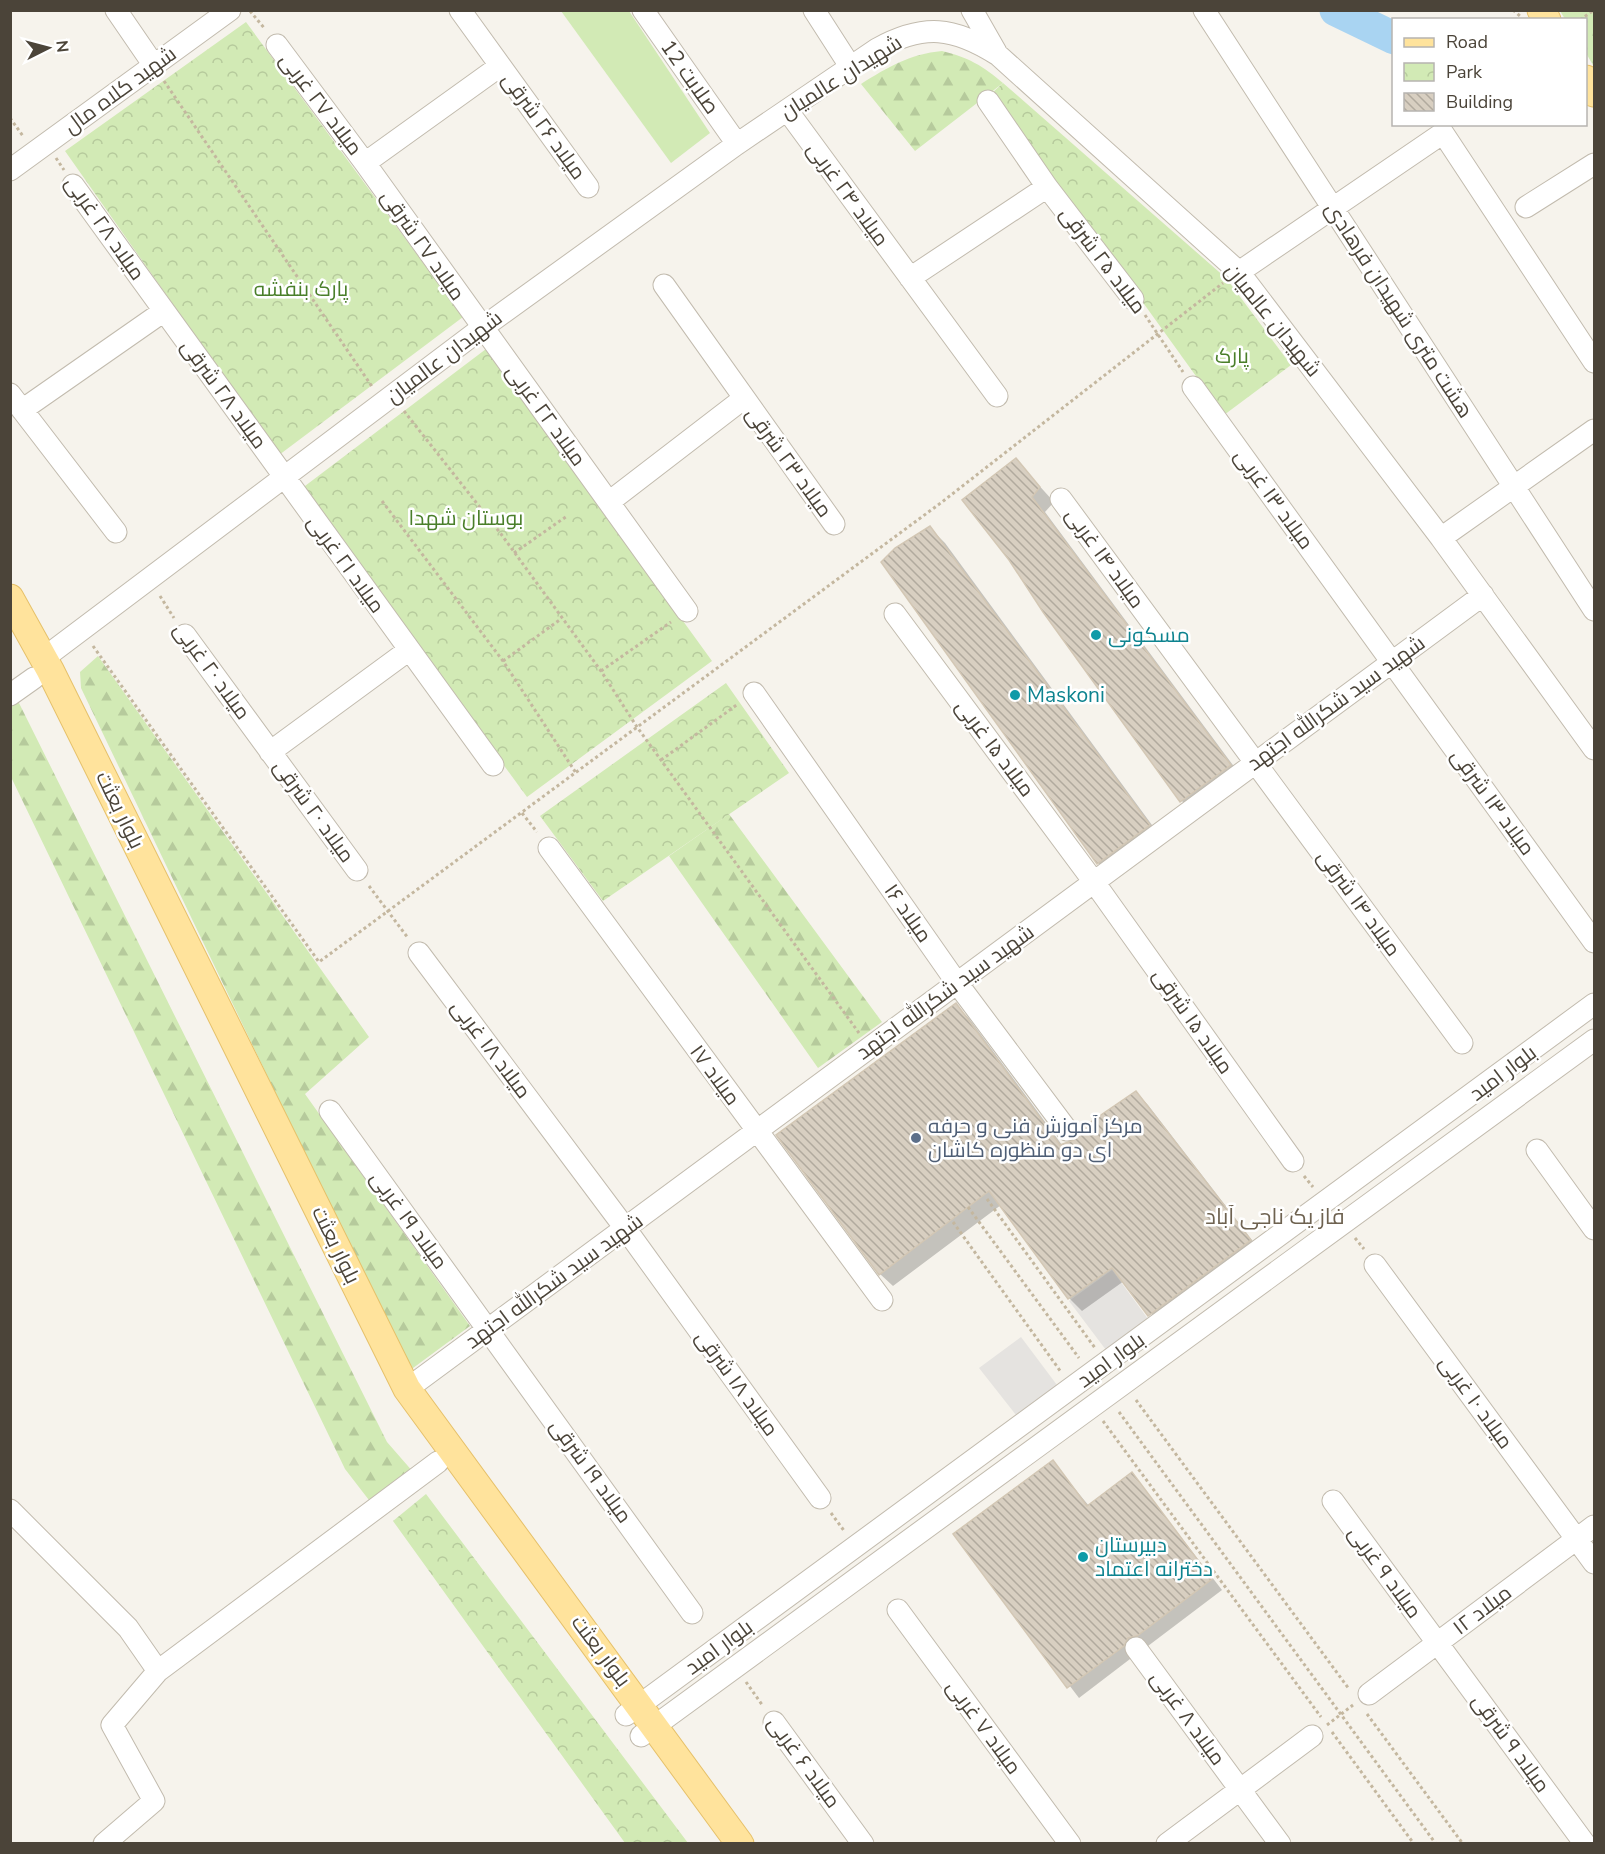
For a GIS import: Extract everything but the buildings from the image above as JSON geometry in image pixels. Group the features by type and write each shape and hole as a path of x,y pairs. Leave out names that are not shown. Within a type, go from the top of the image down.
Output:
{"main road":[{"name":"بلوار بعثت","path":"10,598 39,668 392,1400 438,1462 740,1844"},
{"name":"بلوار بعثت","path":"10,636 39,668 407,1389 641,1720 718,1844"}],"street":[{"path":"116,10 153,64"},
{"name":"شهید کلاه مال","path":"10,170 230,10"},
{"name":"میلاد ۲۶ شرقی","path":"460,10 588,187"},
{"name":"صلابت 12","path":"643,10 737,144"},
{"path":"814,10 850,66"},
{"path":"972,10 998,55"},
{"name":"هشت متری شهیدان فرهادی","path":"1204,10 1594,610"},
{"name":"شهیدان عالمیان","path":"10,695 39,668 283,477 482,328 737,144 850,66 899,37 934,30 960,35 998,55 1234,275 1441,538 1594,749"},
{"name":"میلاد ۲۷ غربی","path":"276,45 365,163"},
{"path":"365,163 500,66"},
{"name":"میلاد ۲۵ شرقی","path":"988,101 1047,187 1133,299"},
{"name":"میلاد ۲۴ غربی","path":"787,110 997,396"},
{"path":"1234,275 1443,133 1594,362"},
{"name":"میلاد ۲۷ شرقی","path":"365,163 482,328"},
{"path":"1526,207 1594,164"},
{"name":"میلاد ۲۸ غربی","path":"73,185 164,311"},
{"path":"910,278 1047,187"},
{"name":"میلاد ۲۳ شرقی","path":"664,285 834,524"},
{"path":"116,532 16,402 164,311"},
{"name":"میلاد ۲۸ شرقی","path":"164,311 283,477"},
{"name":"میلاد ۲۲ غربی","path":"482,328 687,611"},
{"name":"میلاد ۱۳ غربی","path":"1193,387 1392,662"},
{"path":"609,502 743,399"},
{"path":"1441,538 1594,430"},
{"name":"میلاد ۲۱ غربی","path":"283,477 493,765"},
{"name":"میلاد ۱۴ غربی","path":"1061,499 1256,762"},
{"name":"شهید سید شکرالله اجتهد","path":"407,1389 1483,595"},
{"name":"میلاد ۱۵ غربی","path":"895,614 1094,882"},
{"name":"میلاد ۲۰ غربی","path":"185,635 270,752"},
{"path":"270,752 409,650"},
{"name":"میلاد ۱۳ شرقی","path":"1392,662 1594,942"},
{"name":"میلاد ۱۶","path":"754,693 957,983 1067,1130"},
{"name":"میلاد ۲۰ شرقی","path":"270,752 357,870"},
{"name":"میلاد ۱۴ شرقی","path":"1256,762 1462,1043"},
{"name":"میلاد ۱۷","path":"549,848 882,1300"},
{"name":"میلاد ۱۵ شرقی","path":"1094,882 1293,1161"},
{"name":"میلاد ۱۸ غربی","path":"419,953 625,1228"},
{"name":"بلوار امید","path":"641,1720 1045,1408 1594,1004"},
{"name":"بلوار امید","path":"641,1720 1062,1429 1594,1040"},
{"name":"میلاد ۱۹ غربی","path":"330,1111 489,1329"},
{"path":"1537,1150 1594,1229"},
{"name":"میلاد ۱۸ شرقی","path":"625,1228 820,1498"},
{"name":"میلاد ۱۰ غربی","path":"1376,1265 1594,1563"},
{"name":"میلاد ۱۹ شرقی","path":"489,1329 692,1613"},
{"path":"1132,1344 1148,1366"},
{"path":"1045,1408 1062,1429"},
{"path":"104,1844 154,1801 112,1725 158,1671 438,1462"},
{"name":"میلاد ۹ غربی","path":"1333,1501 1437,1643"},
{"path":"10,1510 128,1628 158,1671"},
{"name":"میلاد ۱۲","path":"1363,1697 1594,1526"},
{"name":"میلاد ۷ غربی","path":"898,1610 1070,1844"},
{"name":"میلاد ۹ شرقی","path":"1437,1643 1585,1844"},
{"name":"میلاد ۸ غربی","path":"1136,1648 1280,1844"},
{"name":"میلاد ۶ غربی","path":"774,1722 863,1844"},
{"path":"1167,1844 1319,1730"}],"path":[{"path":"250,10 276,45"},
{"path":"1513,10 1530,13"},
{"path":"153,64 375,391"},
{"name":"میلاد ۲۸ غربی","path":"47,144 73,185"},
{"path":"88,639 319,962 942,502 1234,275"},
{"name":"میلاد ۲۵ شرقی","path":"1133,299 1158,334"},
{"path":"1158,334 1193,387"},
{"path":"401,408 514,553 601,671 637,727 870,1047"},
{"path":"382,501 503,661 576,773"},
{"path":"514,553 567,516"},
{"name":"میلاد ۲۰ غربی","path":"156,590 185,635"},
{"path":"601,671 687,611"},
{"path":"503,661 561,619"},
{"path":"661,760 754,693"},
{"path":"522,813 549,848"},
{"path":"357,870 419,953"},
{"path":"1293,1161 1325,1203"},
{"path":"987,1199 1100,1355"},
{"path":"968,1207 1085,1366"},
{"path":"953,1222 1066,1380"},
{"path":"1344,1223 1376,1265"},
{"path":"1131,1393 1363,1697 1463,1844"},
{"path":"1114,1406 1437,1844"},
{"path":"1100,1417 1319,1730 1414,1844"},
{"path":"820,1498 849,1538"},
{"name":"میلاد ۶ غربی","path":"745,1680 774,1722"},
{"path":"1319,1730 1363,1697"}],"green space":[{"path":"561,11 629,11 710,133 671,163"},
{"path":"1560,11 1594,11 1594,67 1587,55 1587,18 1564,18"},
{"name":"پارک بنفشه","path":"246,22 463,317 279,455 65,151"},
{"path":"942,51 975,63 1003,83 915,151 861,84 900,62"},
{"name":"پارک","path":"1003,83 1226,278 1291,365 1224,415 992,93"},
{"name":"بوستان شهدا","path":"486,349 712,661 527,797 301,489"},
{"path":"98,656 369,1037 305,1094 470,1326 409,1371 81,688 80,672"},
{"path":"726,683 789,773 603,901 540,816"},
{"path":"18,701 387,1442 414,1473 372,1504 345,1469 11,777 11,707"},
{"path":"729,814 882,1022 818,1068 669,856"},
{"path":"426,1494 688,1843 625,1843 393,1521"}],"shaded area":[{"path":"1112,1270 1148,1319 1106,1350 1069,1301"},
{"path":"1021,1337 1057,1385 1016,1415 979,1368"}],"waterway":[{"path":"1336,10 1392,37"}],"place":[{"name":"مسکونی","path":"1096,635"},
{"name":"Maskoni","path":"1015,695"},
{"name":"مرکز آموزش فنی و حرفه ای دو منظوره کاشان","path":"916,1138"},
{"name":"دبیرستان دخترانه اعتماد","path":"1083,1557"}],"district":[{"name":"فاز یک ناجی آباد","path":"1275,1217"}]}
